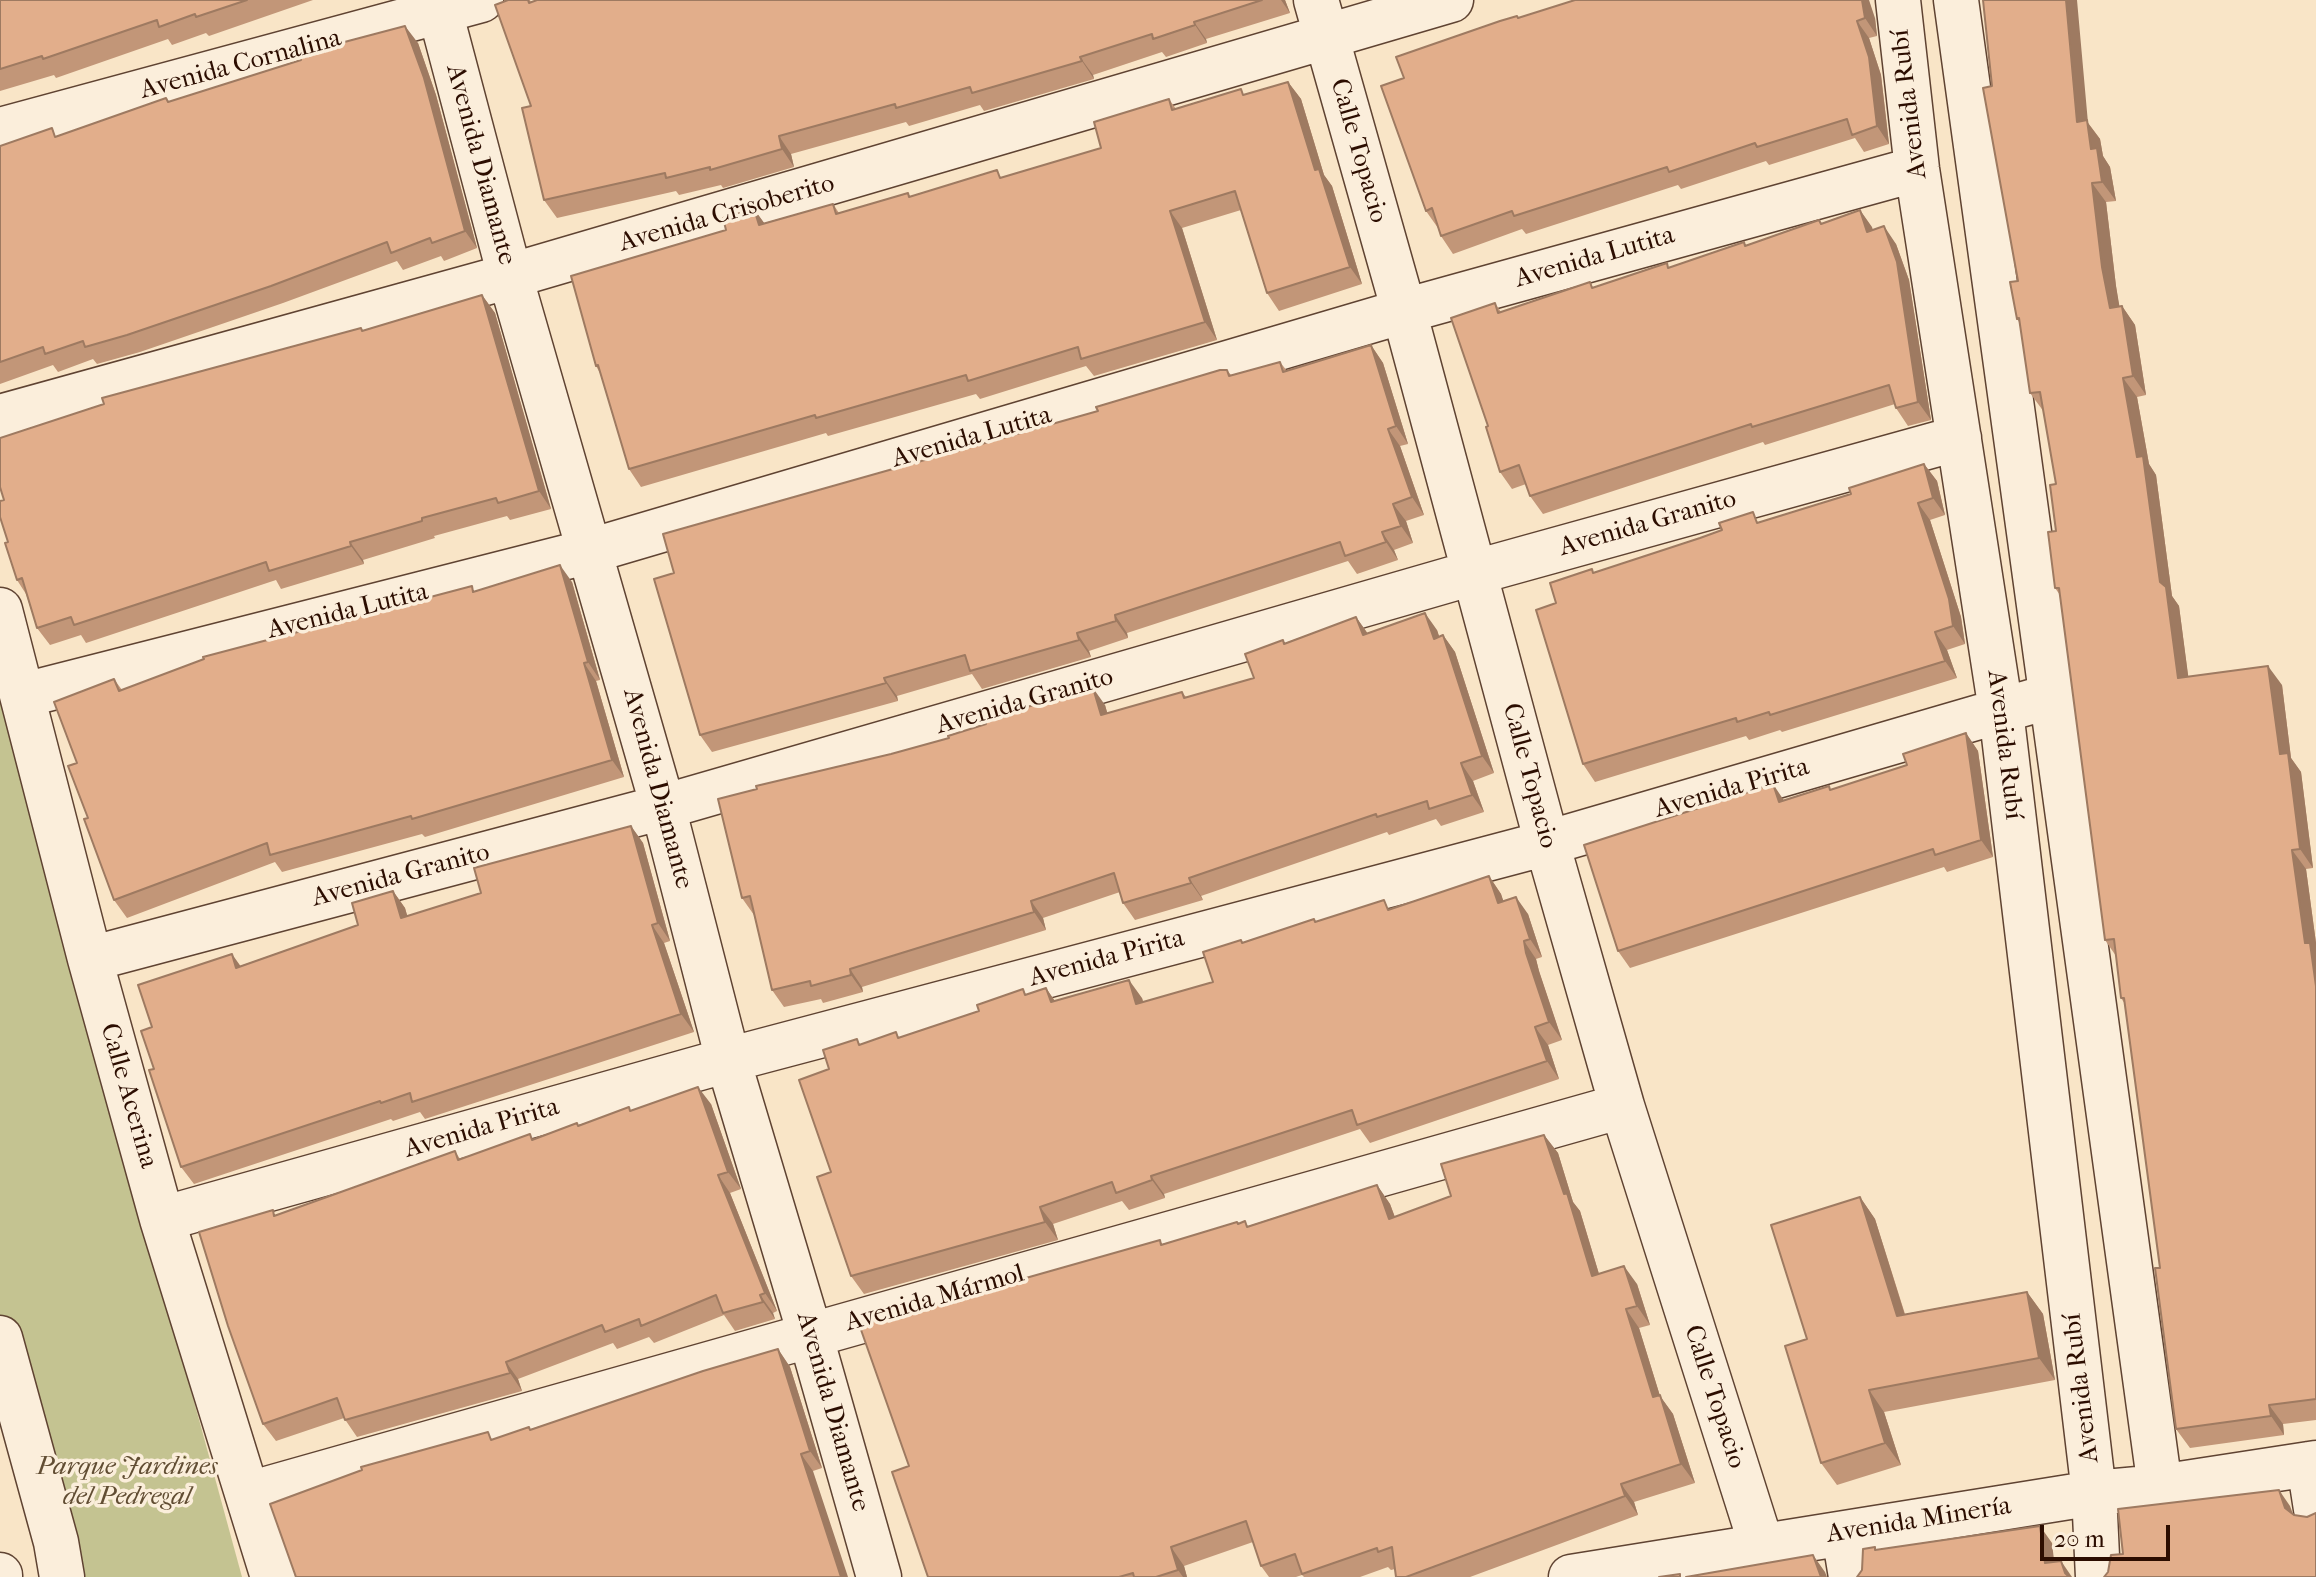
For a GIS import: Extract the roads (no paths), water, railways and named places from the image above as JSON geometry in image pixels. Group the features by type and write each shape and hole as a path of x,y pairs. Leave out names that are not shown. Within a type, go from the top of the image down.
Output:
{"street":[{"name":"Avenida Cornalina","path":"0,130 438,6 481,0"},
{"name":"Avenida Crisoberito","path":"0,417 884,169 1320,18 1451,0"},
{"name":"Avenida Rubí","path":"1898,0 1917,169 2001,711 2094,1493 2098,1577"},
{"name":"Avenida Rubí","path":"1956,0 2160,1487"},
{"name":"Avenida Diamante","path":"438,6 510,276 663,807 728,1060 879,1577"},
{"name":"Calle Topacio","path":"1320,18 1404,311 1547,843 1622,1106 1762,1547"},
{"name":"Avenida Lutita","path":"24,695 590,551 1404,311 1917,169"},
{"name":"Avenida Granito","path":"90,959 663,807 1476,572 1959,438"},
{"name":"Calle Acerina","path":"0,610 90,959 162,1219 273,1577"},
{"name":"Avenida Pirita","path":"162,1219 728,1060 1547,843 2051,696"},
{"name":"Avenida Mármol","path":"249,1494 1622,1106"},
{"path":"0,1338 56,1542 62,1577"},
{"name":"Avenida Minería","path":"1571,1577 1613,1574 2094,1493 2160,1487 2313,1464"},
{"path":"2313,1464 2316,1509"},
{"path":"1844,1534 1851,1577"}],"park label":[{"name":"Parque Jardines del Pedregal","path":"127,1483"}]}
